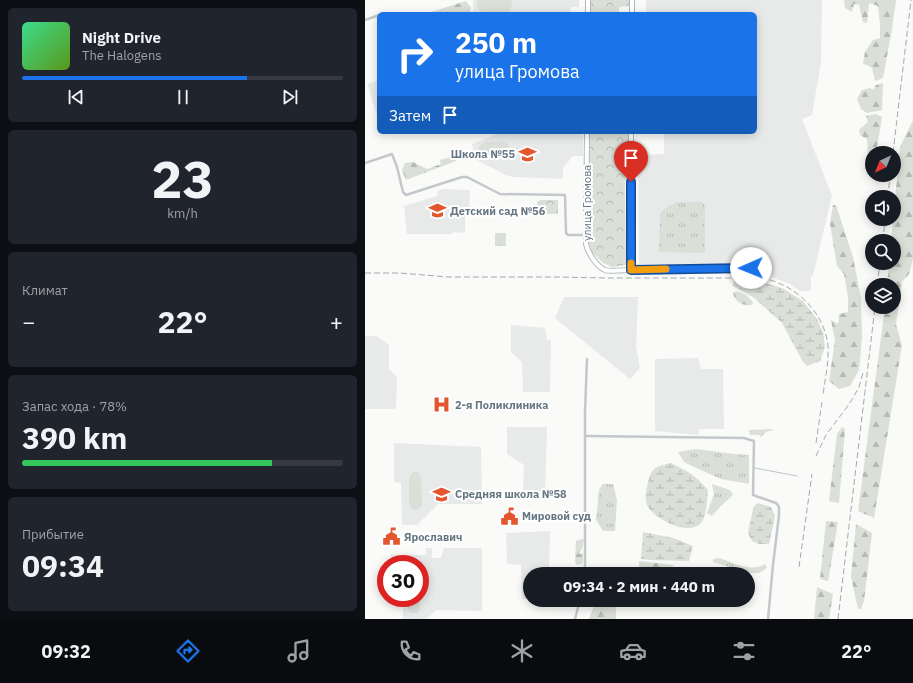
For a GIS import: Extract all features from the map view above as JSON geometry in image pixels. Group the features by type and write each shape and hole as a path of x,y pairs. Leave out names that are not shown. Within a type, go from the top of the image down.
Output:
{"street":[{"path":"588,0 588,12"},
{"path":"632,0 632,12"},
{"path":"365,20 377,16"},
{"name":"улица Громова","path":"587,134 586,244 588,253 606,270 631,270"},
{"path":"631,134 631,270 754,268"},
{"path":"365,164 392,154 403,192 406,195 462,177 467,177 499,194 565,195 566,233 568,235 586,235"},
{"path":"585,567 585,412 587,359"},
{"path":"586,436 745,438 754,441 753,495 777,503 779,507 768,619"},
{"path":"575,619 579,607"}],"shaded area":[{"path":"473,0 579,0 579,7 571,7 570,12 473,12"},
{"path":"646,0 822,0 821,63 812,115 802,119 832,196 813,275 811,276 811,291 800,291 790,284 774,278 750,276 750,266 660,266 660,264 639,264 638,155 664,154 664,134 757,134 757,12 646,12"},
{"path":"377,81 377,115 367,84"},
{"name":"Школа №55","path":"497,134 583,134 583,156 573,156 563,168 563,179 513,177 475,159 472,144"},
{"name":"Детский сад №56","path":"442,189 470,190 469,215 465,215 465,233 453,232 452,234 407,234 404,206 437,196 437,191"},
{"path":"564,297 638,297 636,347 640,368 630,379 555,318"},
{"path":"511,325 545,328 547,340 551,340 550,392 523,392 522,362 511,352"},
{"path":"365,336 377,336 389,345 389,369 397,378 395,409 365,409"},
{"path":"698,358 701,369 723,369 724,429 700,429 699,435 655,431 655,359"},
{"path":"507,427 547,427 545,495 523,495 524,465 507,454"},
{"name":"Средняя школа №58","path":"394,443 481,447 482,504 438,504 417,525 402,525 401,483 394,482"},
{"path":"550,531 549,567 523,567 523,599 521,565 507,564 506,533"},
{"path":"426,548 432,548 432,558 441,558 444,548 482,548 482,611 436,610 427,619 403,619 403,607 429,607 429,555 423,555 426,554"}],"green space":[{"path":"478,0 511,0 513,4 508,12 482,12 476,5"},
{"path":"590,0 630,0 630,6 619,7 619,12 591,12"},
{"path":"844,0 896,0 883,78 875,81 872,68 863,64 865,52 873,40 880,38 878,6 869,3 867,23 863,22 859,5 854,4 852,12 845,8"},
{"path":"466,1 471,8 470,12 431,12"},
{"path":"883,83 882,110 867,113 861,109 857,99 862,90 870,88 873,90 876,85"},
{"path":"876,114 882,117 877,146 867,146 867,139 860,135 859,130 868,122 866,116"},
{"path":"913,120 913,259 909,274 902,282 901,289 901,278 888,278 888,270 901,270 901,234 892,234 892,226 901,226 901,190 896,190 897,182 901,182 900,146"},
{"path":"589,134 629,134 629,179 625,180 626,265 612,267 603,263 592,252 589,243"},
{"path":"486,142 506,143 509,145 510,151 506,157 481,156 478,150 480,145"},
{"path":"454,156 456,161 406,180 402,170 405,163 413,162 427,169 441,164 440,160"},
{"path":"541,200 558,200 558,214 537,214 537,202"},
{"path":"676,202 703,203 705,207 705,253 659,252 660,214 663,210"},
{"path":"833,205 836,205 853,257 861,298 862,338 859,370 850,386 839,389 829,381 835,340 831,320 838,324 839,314 848,312 848,297 844,274 837,266 830,224"},
{"path":"495,233 506,233 506,246 495,246"},
{"path":"734,281 762,282 782,288 803,301 817,319 823,332 825,347 820,361 807,366 802,360 782,323 753,297 733,286"},
{"path":"737,291 746,295 753,302 752,305 745,305 737,301 733,293"},
{"path":"884,314 897,314 896,324 902,345 874,518 858,511"},
{"path":"842,427 845,429 839,503 829,501 837,434"},
{"path":"773,429 766,432 761,437 759,435 750,435 749,430"},
{"path":"696,449 749,455 749,484 721,479 694,467 684,462 678,452"},
{"path":"671,463 691,474 708,490 707,505 703,520 698,525 691,528 683,528 666,522 652,512 647,504 646,492 651,474 655,468"},
{"path":"417,472 421,477 422,506 418,509 411,508 409,503 409,479 411,474"},
{"path":"603,484 613,484 617,500 615,531 603,531 596,520 599,490"},
{"path":"712,484 730,490 733,495 712,516 707,513 714,494"},
{"path":"758,503 771,507 775,516 769,544 759,544 752,541 748,533 753,509"},
{"path":"826,521 838,522 828,581 820,579"},
{"path":"856,524 872,533 864,601 861,609 858,609 851,577"},
{"path":"643,532 673,538 693,546 689,561 641,559"},
{"path":"584,539 582,549 578,554 583,553 583,560 582,564 577,565 575,562 576,541"},
{"path":"720,558 748,567 729,567 713,562 713,559"},
{"path":"639,561 674,565 672,567 639,567"},
{"path":"765,564 767,568 759,573 755,573 755,568"},
{"path":"817,587 833,594 829,619 814,619"},
{"path":"408,607 420,607 417,613 412,613"},
{"path":"593,607 615,607 616,619 589,619"}],"waterway":[{"path":"755,468 797,476"}],"railway":[{"path":"894,146 911,0"},
{"path":"889,182 889,190"},
{"path":"884,226 884,234"},
{"path":"878,278 879,270"},
{"path":"365,273 400,273 448,277 761,278 769,280 786,286 804,299 811,307 822,325 828,346 823,395"},
{"path":"838,619 874,314"},
{"path":"816,456 826,435 853,398 859,387 863,373"},
{"path":"816,443 822,402"},
{"path":"799,567 812,474"}],"slow traffic":[{"path":"631,263 631,270 666,269"}],"place":[{"name":"Школа №55","path":"528,154"},
{"name":"Детский сад №56","path":"437,211"},
{"name":"2-я Поликлиника","path":"442,405"},
{"name":"Средняя школа №58","path":"442,494"},
{"name":"Мировой суд","path":"509,516"},
{"name":"Ярославич","path":"391,537"}],"route":[{"path":"631,182 631,270 751,268"}]}
